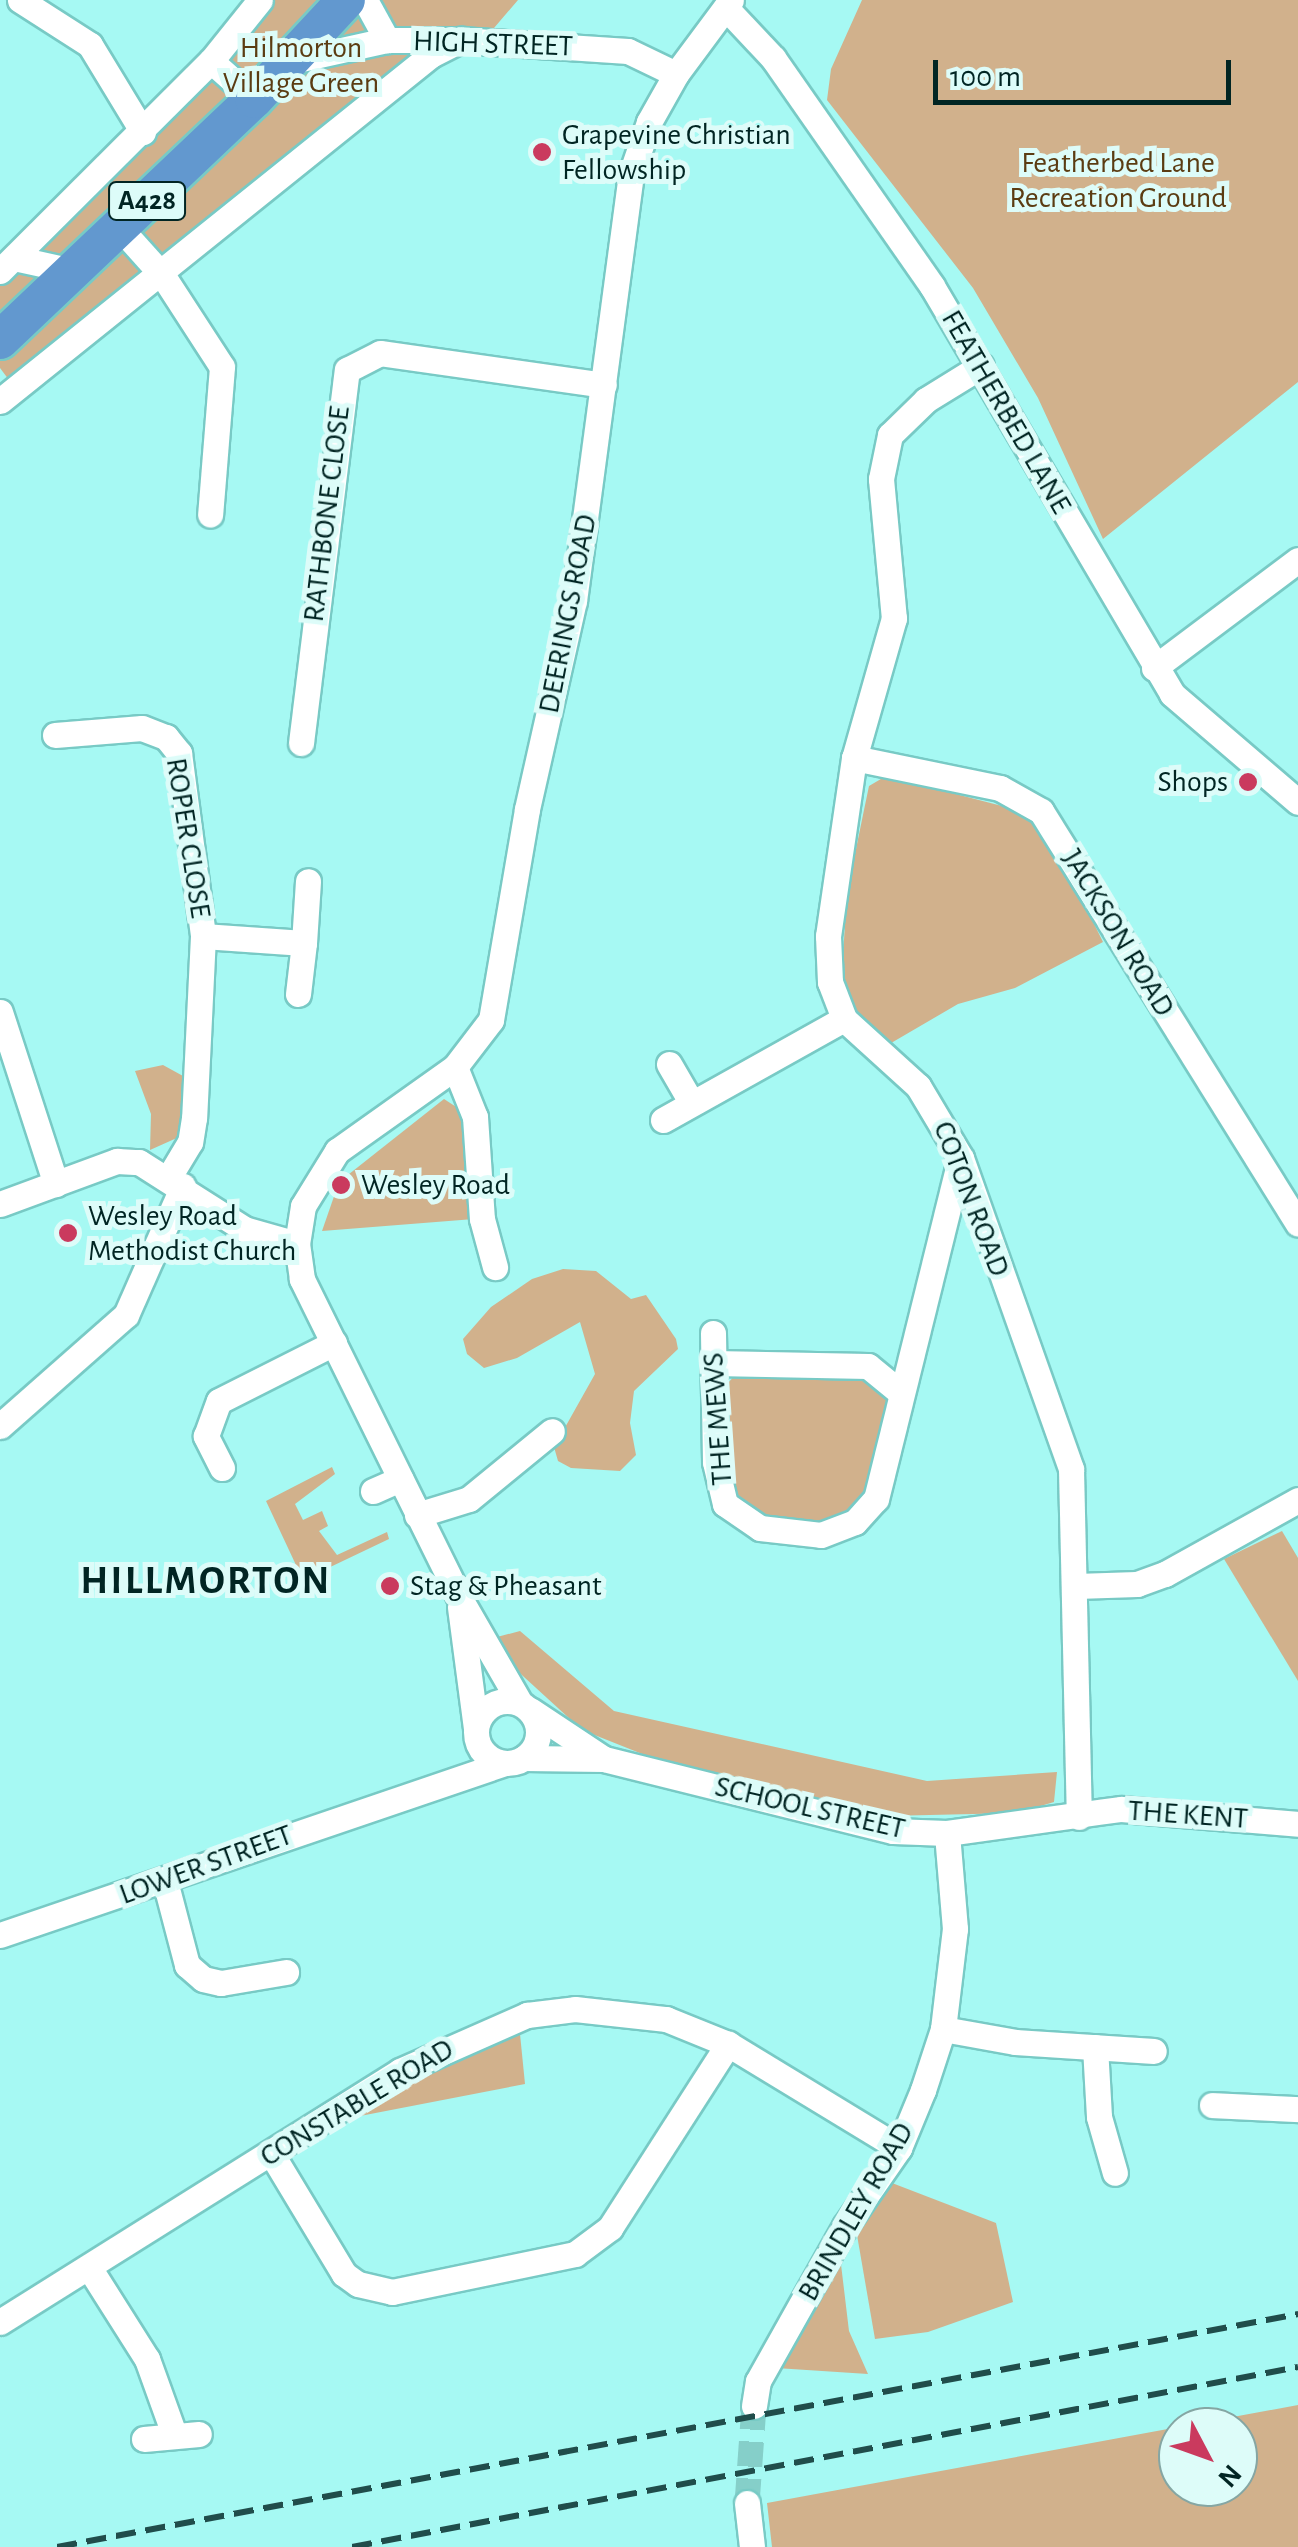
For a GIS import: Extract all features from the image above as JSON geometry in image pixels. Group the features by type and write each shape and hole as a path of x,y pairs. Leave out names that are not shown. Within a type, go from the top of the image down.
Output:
{"highway":[{"name":"A428","path":"0,340 254,99 346,0"}],"street":[{"path":"20,0 90,45 144,132"},
{"path":"7,264 144,132 212,61 260,0"},
{"path":"365,0 387,40"},
{"name":"DEERINGS ROAD","path":"320,1175 337,1151 455,1068 480,1042 491,1020 527,809 574,601 631,174 649,122 676,74 728,4"},
{"name":"FEATHERBED LANE","path":"728,4 773,58 982,366 1154,668 1196,717 1298,802"},
{"name":"HIGH STREET","path":"292,61 387,40 461,40 628,50 676,74"},
{"path":"0,401 163,276 431,56 461,40"},
{"path":"212,61 254,99"},
{"path":"120,228 163,276 222,366 210,515"},
{"path":"7,264 73,271"},
{"name":"RATHBONE CLOSE","path":"300,743 346,370 380,354 604,385"},
{"path":"663,1120 844,1019 830,982 828,936 854,758 894,618 881,478 890,434 926,400 982,366"},
{"path":"1154,668 1298,560"},
{"name":"ROPER CLOSE","path":"0,1426 126,1315 190,1142 194,1118 203,936 184,778 173,743 142,728 55,736"},
{"name":"JACKSON ROAD","path":"854,758 1000,788 1041,811 1298,1224"},
{"path":"298,994 308,881"},
{"name":"ROPER CLOSE","path":"203,936 304,943"},
{"path":"0,1012 56,1184"},
{"name":"COTON ROAD","path":"844,1019 918,1086 960,1158 1071,1469 1079,1816"},
{"path":"669,1064 691,1102"},
{"path":"455,1068 474,1117 482,1218 495,1268"},
{"path":"868,1366 901,1393 960,1158"},
{"path":"0,1204 117,1161 151,1165 244,1230 296,1244"},
{"name":"SCHOOL STREET","path":"320,1175 304,1206 296,1244 302,1279 417,1516 459,1597 525,1706 604,1759"},
{"name":"THE MEWS","path":"714,1333 716,1462 726,1504 760,1528 840,1532 876,1499 901,1393"},
{"path":"714,1363 868,1366 916,1335"},
{"path":"222,1468 206,1436 219,1402 334,1343"},
{"path":"417,1516 469,1499 533,1460 552,1432"},
{"path":"373,1491 400,1478"},
{"path":"1076,1586 1137,1584 1165,1574 1298,1500"},
{"name":"SCHOOL STREET","path":"459,1597 476,1732"},
{"path":"491,1705 525,1706 538,1736 515,1761 482,1751 476,1732 491,1705"},
{"name":"LOWER STREET","path":"412,1792 458,1762 476,1732"},
{"name":"SCHOOL STREET","path":"515,1761 604,1759 893,1832 947,1833 1079,1816"},
{"name":"LOWER STREET","path":"0,1935 165,1881 412,1792 515,1761"},
{"name":"THE KENT","path":"1079,1816 1120,1808 1298,1824"},
{"name":"BRINDLEY ROAD","path":"754,2406 758,2381 845,2226 898,2148 943,2029 956,1929 947,1833"},
{"path":"165,1881 186,1964 203,1979 222,1983 286,1972"},
{"name":"CONSTABLE ROAD","path":"2,2316 90,2269 400,2071 527,2015 627,2012 728,2044 898,2148"},
{"path":"943,2029 1154,2050"},
{"path":"271,2153 344,2274 358,2284 392,2292 575,2254 610,2228 728,2044"},
{"path":"1095,2047 1099,2116 1115,2174"},
{"path":"1212,2105 1298,2109"},
{"path":"90,2269 147,2359 187,2434 144,2439"},
{"path":"746,2502 752,2547"}],"green space":[{"name":"Hilmorton Village Green","path":"267,0 518,0 494,28 437,35 12,384 0,368 0,283"},
{"name":"Featherbed Lane Recreation Ground","path":"862,0 1298,0 1298,382 1103,539 1038,398 973,288 827,100 831,69"},
{"path":"886,776 1002,806 1034,822 1056,847 1103,942 1015,988 958,1004 886,1046 852,1013 841,986 847,893 869,786"},
{"path":"163,1065 183,1076 179,1137 150,1150 151,1114 135,1071"},
{"path":"444,1099 464,1112 474,1219 322,1231 339,1182"},
{"path":"563,1269 596,1271 631,1299 646,1295 676,1339 678,1349 634,1391 630,1423 636,1455 620,1471 571,1468 558,1461 554,1447 595,1374 580,1322 517,1358 484,1368 467,1354 463,1339 491,1307 532,1279"},
{"path":"737,1373 873,1378 892,1398 869,1500 835,1528 766,1522 737,1505 727,1384"},
{"path":"332,1467 335,1474 295,1504 303,1520 322,1511 328,1526 319,1531 337,1555 387,1532 389,1539 303,1580 266,1501"},
{"path":"1282,1531 1298,1558 1298,1681 1224,1559"},
{"path":"520,1631 614,1711 927,1781 1057,1772 1054,1802 1017,1813 886,1816 680,1769 582,1730 512,1666 497,1637"},
{"path":"520,2034 525,2084 360,2116 446,2061"},
{"path":"892,2183 996,2223 1013,2302 928,2332 875,2339 857,2235"},
{"path":"840,2256 849,2331 868,2374 776,2368"},
{"path":"1298,2405 1298,2547 772,2547 767,2503 1158,2431 1158,2507 1258,2507 1258,2412"}],"tunnel":[{"path":"747,2503 754,2406"}],"railway":[{"path":"57,2547 1298,2314"},
{"path":"352,2547 1298,2367"}],"place":[{"name":"Grapevine Christian Fellowship","path":"542,152"},
{"name":"Shops","path":"1248,782"},
{"name":"Wesley Road","path":"341,1185"},
{"name":"Wesley Road Methodist Church","path":"68,1233"},
{"name":"Stag & Pheasant","path":"390,1586"}],"district":[{"name":"HILLMORTON","path":"206,1581"}]}
